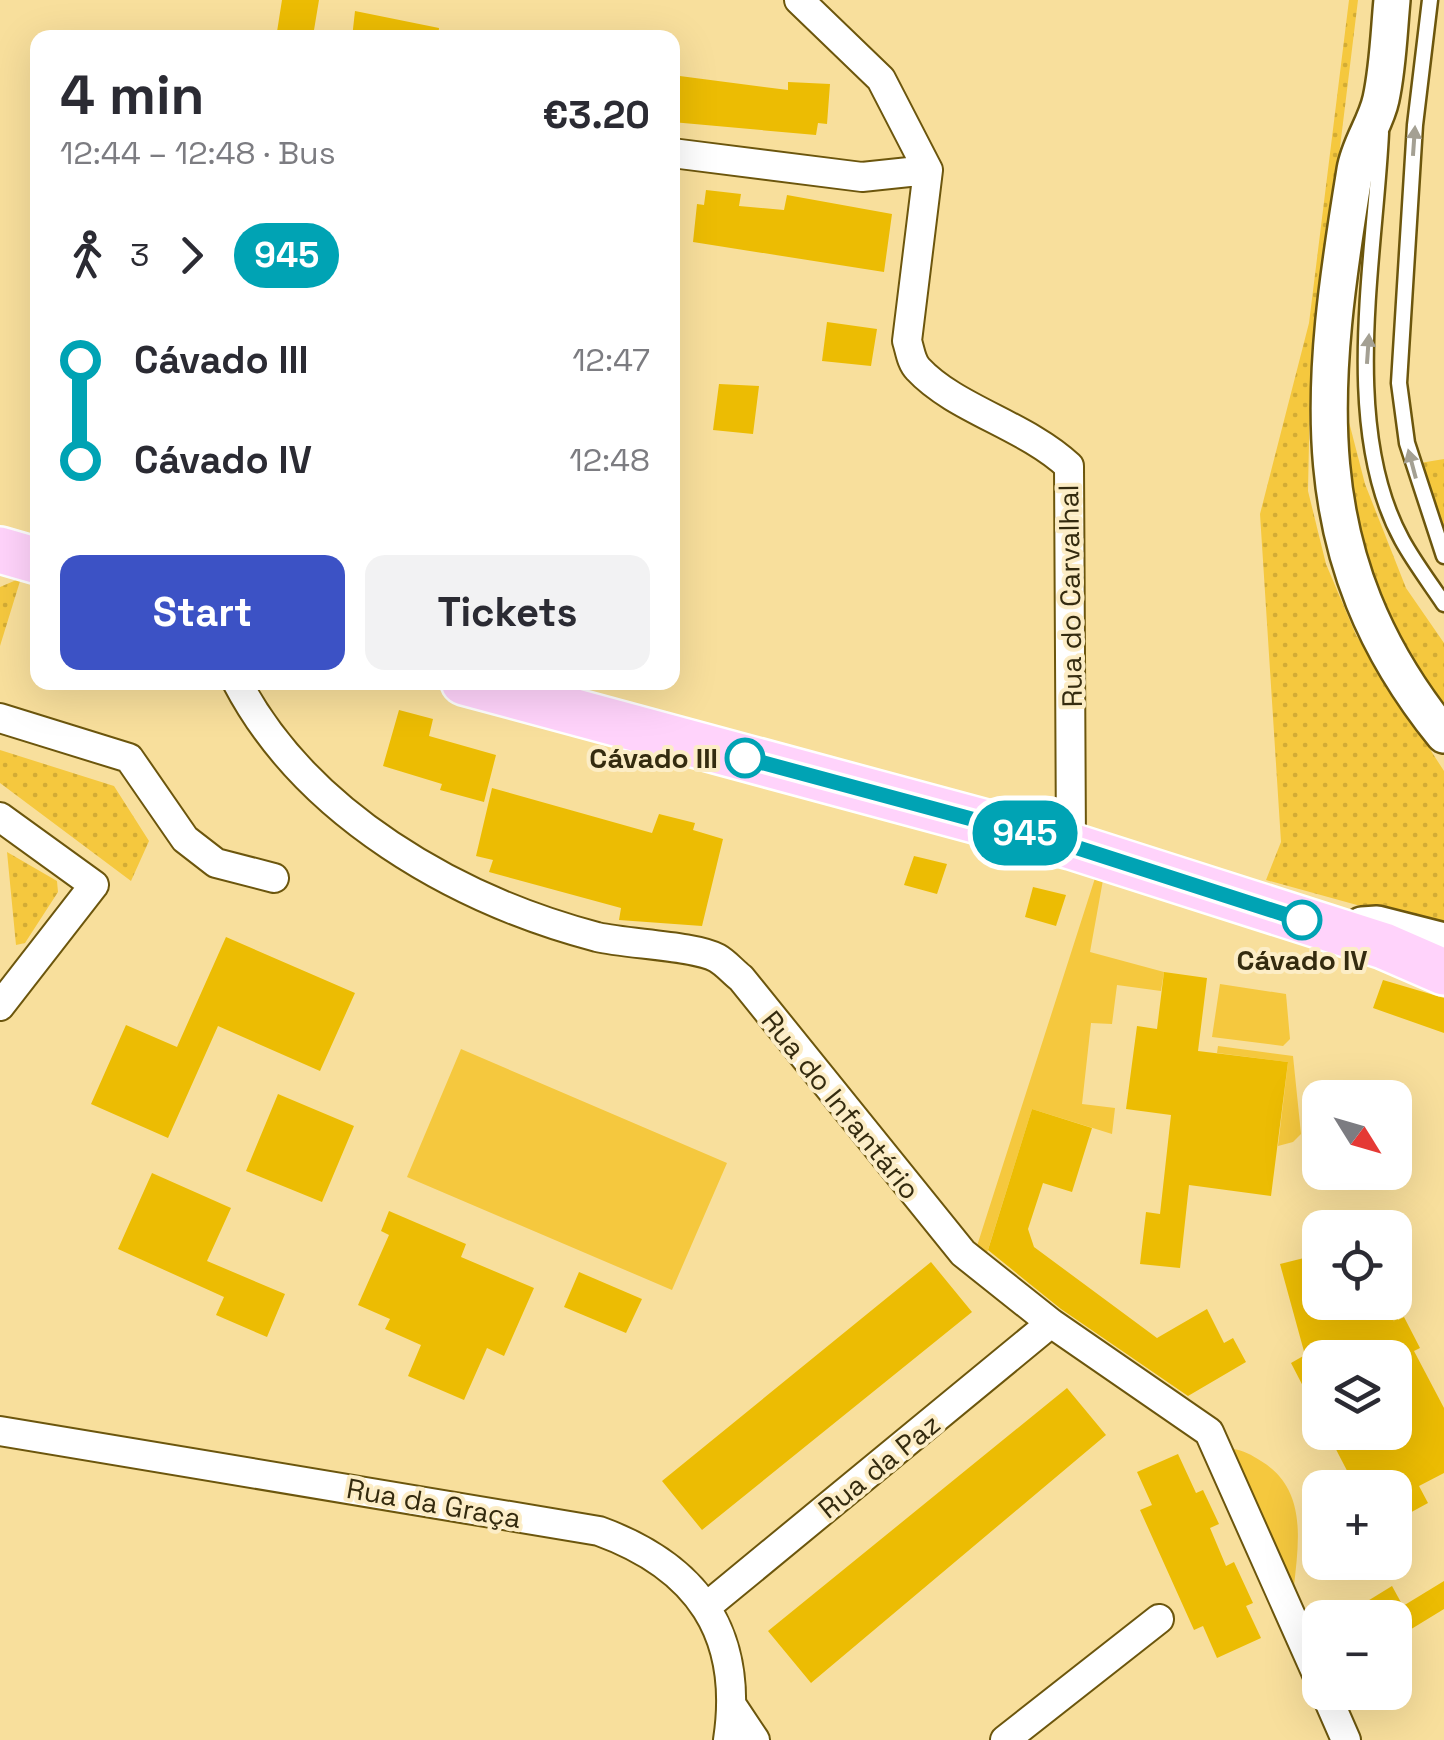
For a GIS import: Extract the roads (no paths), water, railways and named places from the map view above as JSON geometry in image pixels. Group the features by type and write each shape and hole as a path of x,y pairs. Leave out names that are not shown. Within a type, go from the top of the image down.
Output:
{"main road":[{"path":"0,550 30,559"},
{"path":"494,690 1072,846 1384,946 1444,972"},
{"path":"1384,946 1444,957"}],"street":[{"path":"680,154 862,177 928,170 880,78 799,0"},
{"path":"1392,0 1381,100 1356,165 1330,372 1331,492 1356,589 1419,704 1444,735"},
{"name":"Rua do Carvalhal","path":"928,170 906,341 914,366 934,384 1044,443 1068,466 1072,846"},
{"name":"Rua do Infantário","path":"241,690 260,726 310,783 397,850 554,926 623,944 716,956 741,978 962,1254 1051,1322 1209,1432 1302,1641"},
{"path":"0,718 129,758 185,839 216,863 274,878"},
{"path":"0,817 94,884 0,1006"},
{"path":"1330,928 1377,924 1444,941"},
{"name":"Rua da Paz","path":"706,1608 1051,1322"},
{"name":"Rua da Graça","path":"0,1430 599,1530 633,1543 671,1567 706,1608 724,1643 733,1707 728,1740"},
{"path":"1004,1740 1159,1619"},
{"path":"733,1707 756,1740"},
{"path":"1333,1710 1346,1740"}],"lane":[{"path":"1430,0 1415,125 1399,383 1406,443 1444,556"},
{"path":"1381,100 1366,374 1371,430 1380,487 1401,539 1444,604"}],"place":[{"name":"Cávado III","path":"745,758"},
{"name":"Cávado IV","path":"1302,920"}]}
